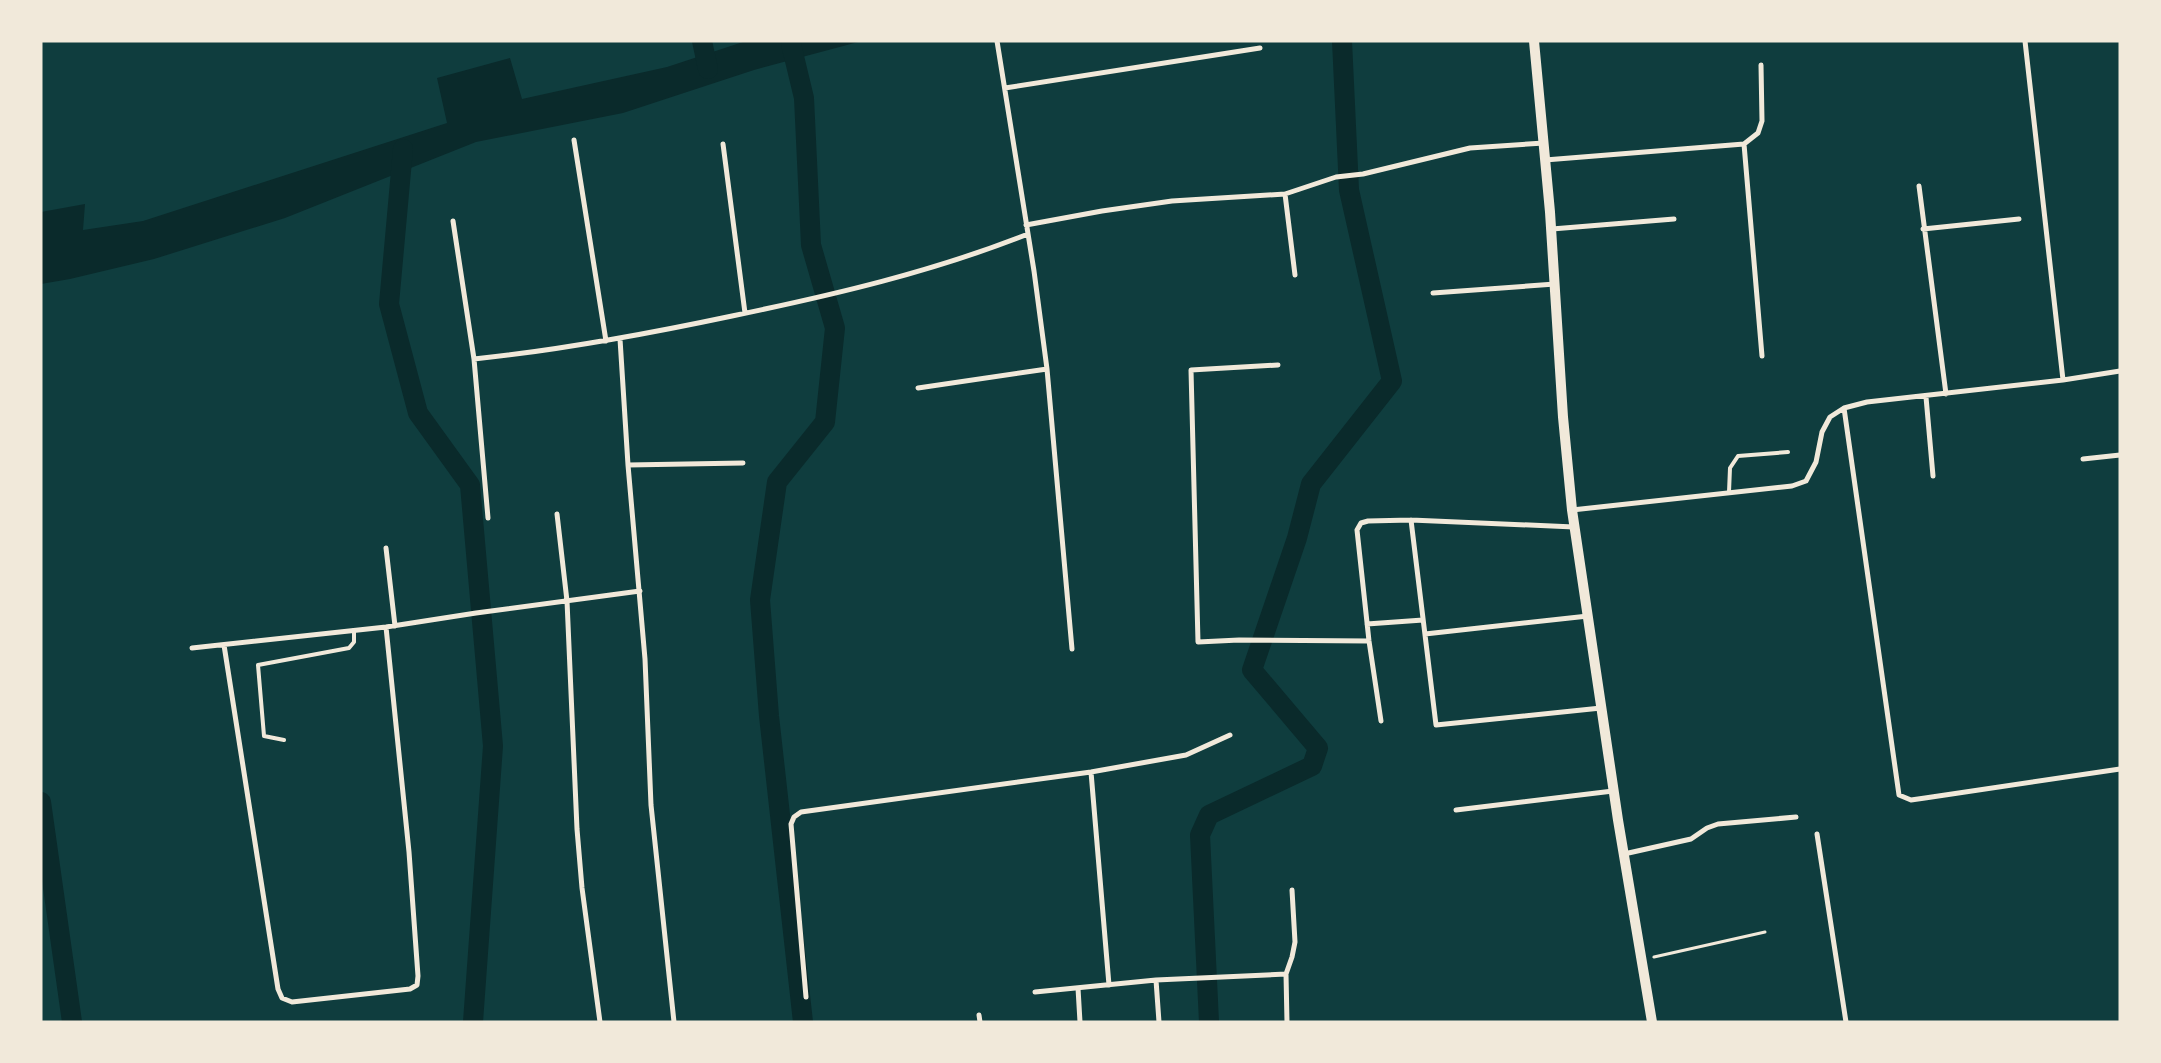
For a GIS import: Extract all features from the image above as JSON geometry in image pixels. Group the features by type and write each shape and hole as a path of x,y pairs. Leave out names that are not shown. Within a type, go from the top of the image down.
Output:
{"main road":[{"path":"1534,41 1544,143 1574,527 1613,791 1652,1022"}],"street":[{"path":"997,41 1028,234 1046,369 1072,649"},
{"path":"2025,41 2063,380"},
{"path":"1006,88 1260,48"},
{"path":"1545,160 1744,144 1758,133 1762,121 1761,65"},
{"path":"574,140 606,341"},
{"path":"1026,225 1102,210 1172,201 1285,194 1336,177 1363,174 1470,148 1544,143"},
{"path":"723,144 746,313"},
{"path":"1744,144 1762,356"},
{"path":"1918,186 1946,394"},
{"path":"1285,194 1295,275"},
{"path":"1551,230 1674,219"},
{"path":"1923,229 2019,219"},
{"path":"453,221 474,360 488,518"},
{"path":"474,360 620,339 810,300 856,289 988,250 1028,234"},
{"path":"1433,293 1555,284"},
{"path":"620,339 628,465 640,591 651,805 674,1022"},
{"path":"1278,366 1191,370 1198,642 1239,640 1369,641"},
{"path":"918,388 1046,369"},
{"path":"1572,510 1792,486 1806,481 1816,462 1822,432 1830,417 1844,408 1867,402 1926,397 2120,371"},
{"path":"1926,397 1933,476"},
{"path":"1844,408 1899,795 1911,800 2120,769"},
{"path":"2083,459 2120,456"},
{"path":"628,465 743,464"},
{"path":"557,514 567,601 577,829 582,888 600,1022"},
{"path":"1381,720 1369,641 1357,530 1361,523 1368,521 1410,520 1574,527"},
{"path":"1410,520 1436,725 1601,708"},
{"path":"386,548 395,626"},
{"path":"192,648 395,626 640,591"},
{"path":"1425,634 1588,616"},
{"path":"1367,624 1423,620"},
{"path":"224,645 278,989 282,998 292,1002 410,989 416,985 418,976 409,852 386,627"},
{"path":"806,997 791,824 800,812 1091,772 1186,755 1230,736"},
{"path":"1091,772 1109,985"},
{"path":"1456,810 1613,791"},
{"path":"1623,854 1691,839 1707,828 1718,824 1796,817"},
{"path":"1817,834 1846,1022"},
{"path":"1288,1022 1286,974 1295,942 1292,890"},
{"path":"1035,992 1156,980 1286,974"},
{"path":"1156,980 1159,1022"},
{"path":"1078,988 1080,1022"},
{"path":"979,1014 980,1022"}],"lane":[{"path":"1729,492 1730,468 1738,456 1788,452"},
{"path":"284,740 264,736 258,665 349,648 354,642 354,630"}],"path":[{"path":"1641,959 1765,932"}],"water":[{"path":"746,41 862,41 754,70 623,113 476,142 285,218 154,259 41,284 41,212 85,204 83,230 143,221 447,123 437,78 510,58 522,99 667,67"}],"waterway":[{"path":"702,41 708,69"},
{"path":"1209,1022 1200,835 1209,815 1312,766 1318,748 1252,670 1297,538 1311,484 1392,381 1349,190 1342,41"},
{"path":"791,44 804,98 811,245 835,328 825,422 777,482 760,600 769,716 803,1022"},
{"path":"403,149 389,304 418,413 470,485 493,746 473,1022"},
{"path":"41,802 72,1022"}]}
